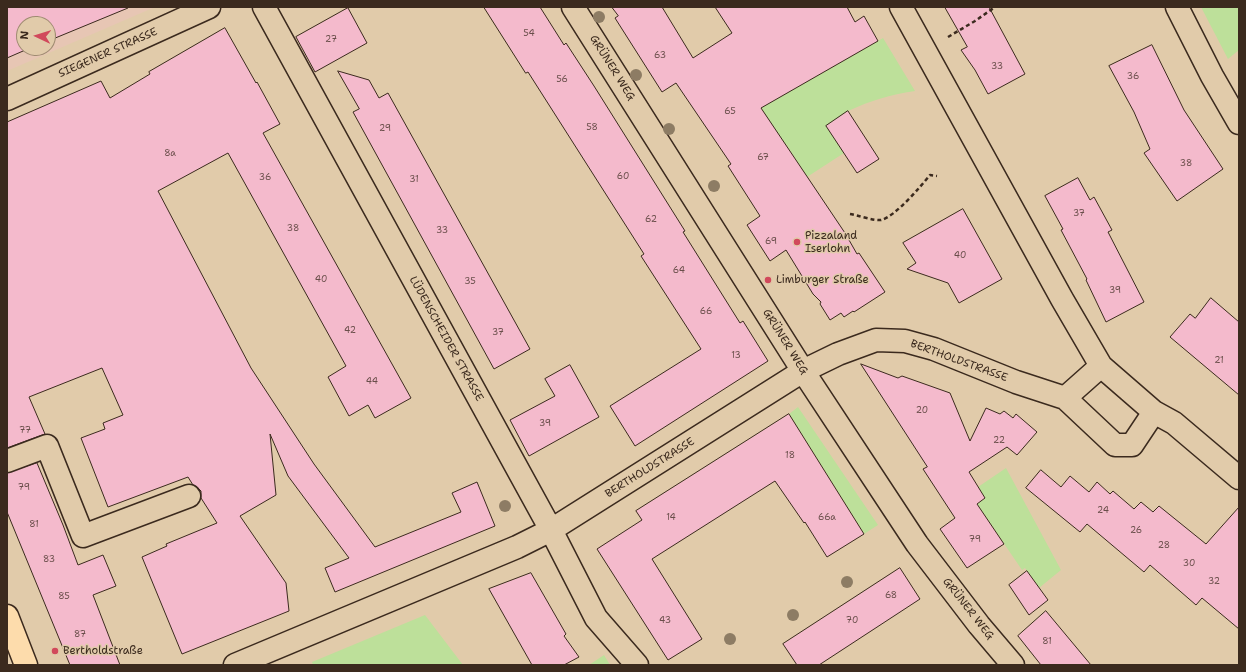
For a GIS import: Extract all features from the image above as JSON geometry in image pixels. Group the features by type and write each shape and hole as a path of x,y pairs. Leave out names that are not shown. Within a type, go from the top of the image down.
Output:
{"main road":[{"path":"7,616 26,665"}],"street":[{"name":"SIEGENER STRASSE","path":"7,98 209,7"},
{"name":"LÜDENSCHEIDER STRASSE","path":"264,7 551,530 596,618 637,665"},
{"name":"GRÜNER WEG","path":"573,7 803,371 916,544 979,625 1013,665"},
{"path":"901,7 1062,299 1101,366 1154,412 1174,423 1239,478"},
{"path":"1177,7 1212,76 1239,123"},
{"name":"BERTHOLDSTRASSE","path":"235,665 517,547 551,530 803,371 838,354 876,340 905,341 934,349 1016,382 1065,398 1115,445 1132,445 1154,412"},
{"path":"1065,398 1101,366"},
{"path":"7,461 47,446 83,536 189,496"}],"path":[{"path":"925,50 975,22 995,7"},
{"path":"850,214 880,220 888,216 912,197 930,175 937,176"}],"shaded area":[{"path":"7,7 155,7 56,50 56,16 16,16 16,56 42,56 7,71"}],"green space":[{"path":"1201,7 1239,7 1239,50 1228,59"},
{"path":"883,38 915,91 881,98 848,111 844,153 807,177 786,144 784,145 735,70 764,39 795,88"},
{"path":"798,407 878,525 864,534 789,414"},
{"path":"1006,468 1061,570 1039,588 1025,568 1022,570 977,504 985,498 978,487"},
{"path":"425,615 463,665 313,665 312,662"},
{"path":"604,655 610,665 589,665"}],"building":[{"path":"7,7 128,7 56,38 56,16 16,16 16,54 7,58"},
{"path":"484,7 540,7 564,45 566,43 594,86 685,231 683,232 740,323 743,321 768,361 635,446 610,406 701,349 641,256 644,254 528,72 526,73"},
{"path":"612,7 662,7 693,58 732,33 715,7 847,7 855,22 864,16 878,41 761,108 845,233 857,254 859,253 885,292 854,312 853,311 844,317 841,313 830,320 820,304 821,302 813,294 786,250 770,261 747,225 760,216 728,166 731,164 676,83 662,92 615,18 618,16"},
{"path":"945,7 989,7 1025,74 988,94 975,70 961,50 967,47"},
{"path":"348,8 367,43 315,72 296,37"},
{"path":"225,28 280,124 263,133 411,398 375,418 368,405 349,416 328,377 346,366 228,153 158,191 251,368 314,464 375,547 461,512 452,493 477,482 495,526 335,592 325,568 349,558 288,476 270,434 276,495 240,516 286,583 289,611 182,654 142,557 167,546 166,544 217,523 201,498 201,491 193,485 188,477 108,507 81,438 105,429 103,423 123,415 102,368 29,397 45,434 7,448 7,122 101,81 110,98 150,74 149,72"},
{"path":"1152,45 1184,110 1223,169 1177,201 1144,153 1150,149 1134,112 1109,66"},
{"path":"338,71 369,80 379,98 388,93 530,349 494,369 353,112 359,109"},
{"path":"848,111 879,159 857,173 826,126"},
{"path":"1078,178 1090,200 1094,197 1112,230 1108,232 1144,302 1106,322 1086,280 1087,279 1061,230 1063,229 1045,196"},
{"path":"963,209 1002,279 959,303 948,283 907,269 916,263 903,243"},
{"path":"1211,298 1239,322 1239,395 1170,337 1190,314 1195,318"},
{"path":"861,364 898,378 902,376 950,393 970,441 986,408 1000,414 1004,411 1013,418 1016,414 1037,432 1017,455 1007,447 969,472 985,498 977,504 1004,544 967,568 940,529 955,518 923,469 927,467"},
{"path":"570,365 599,417 529,456 510,420 555,396 545,379"},
{"path":"789,414 864,534 827,557 805,522 804,523 775,481 652,559 702,639 668,660 597,549 642,520 636,511"},
{"path":"37,463 78,565 103,555 116,586 93,595 120,665 70,665 7,512 7,473"},
{"path":"1041,470 1061,487 1070,476 1089,492 1097,482 1110,494 1113,491 1134,509 1141,502 1153,512 1159,506 1206,544 1239,507 1239,629 1202,598 1196,605 1150,565 1144,572 1087,524 1080,532 1026,488"},
{"path":"900,568 920,599 819,665 797,665 783,644"},
{"path":"1027,571 1048,600 1029,615 1009,585"},
{"path":"531,573 566,634 564,636 579,657 564,665 532,665 489,589"},
{"path":"1046,611 1091,665 1041,665 1018,636"}],"place":[{"name":"Pizzaland Iserlohn","path":"797,242"},
{"name":"Limburger Straße","path":"768,280"},
{"name":"Bertholdstraße","path":"55,651"}]}
